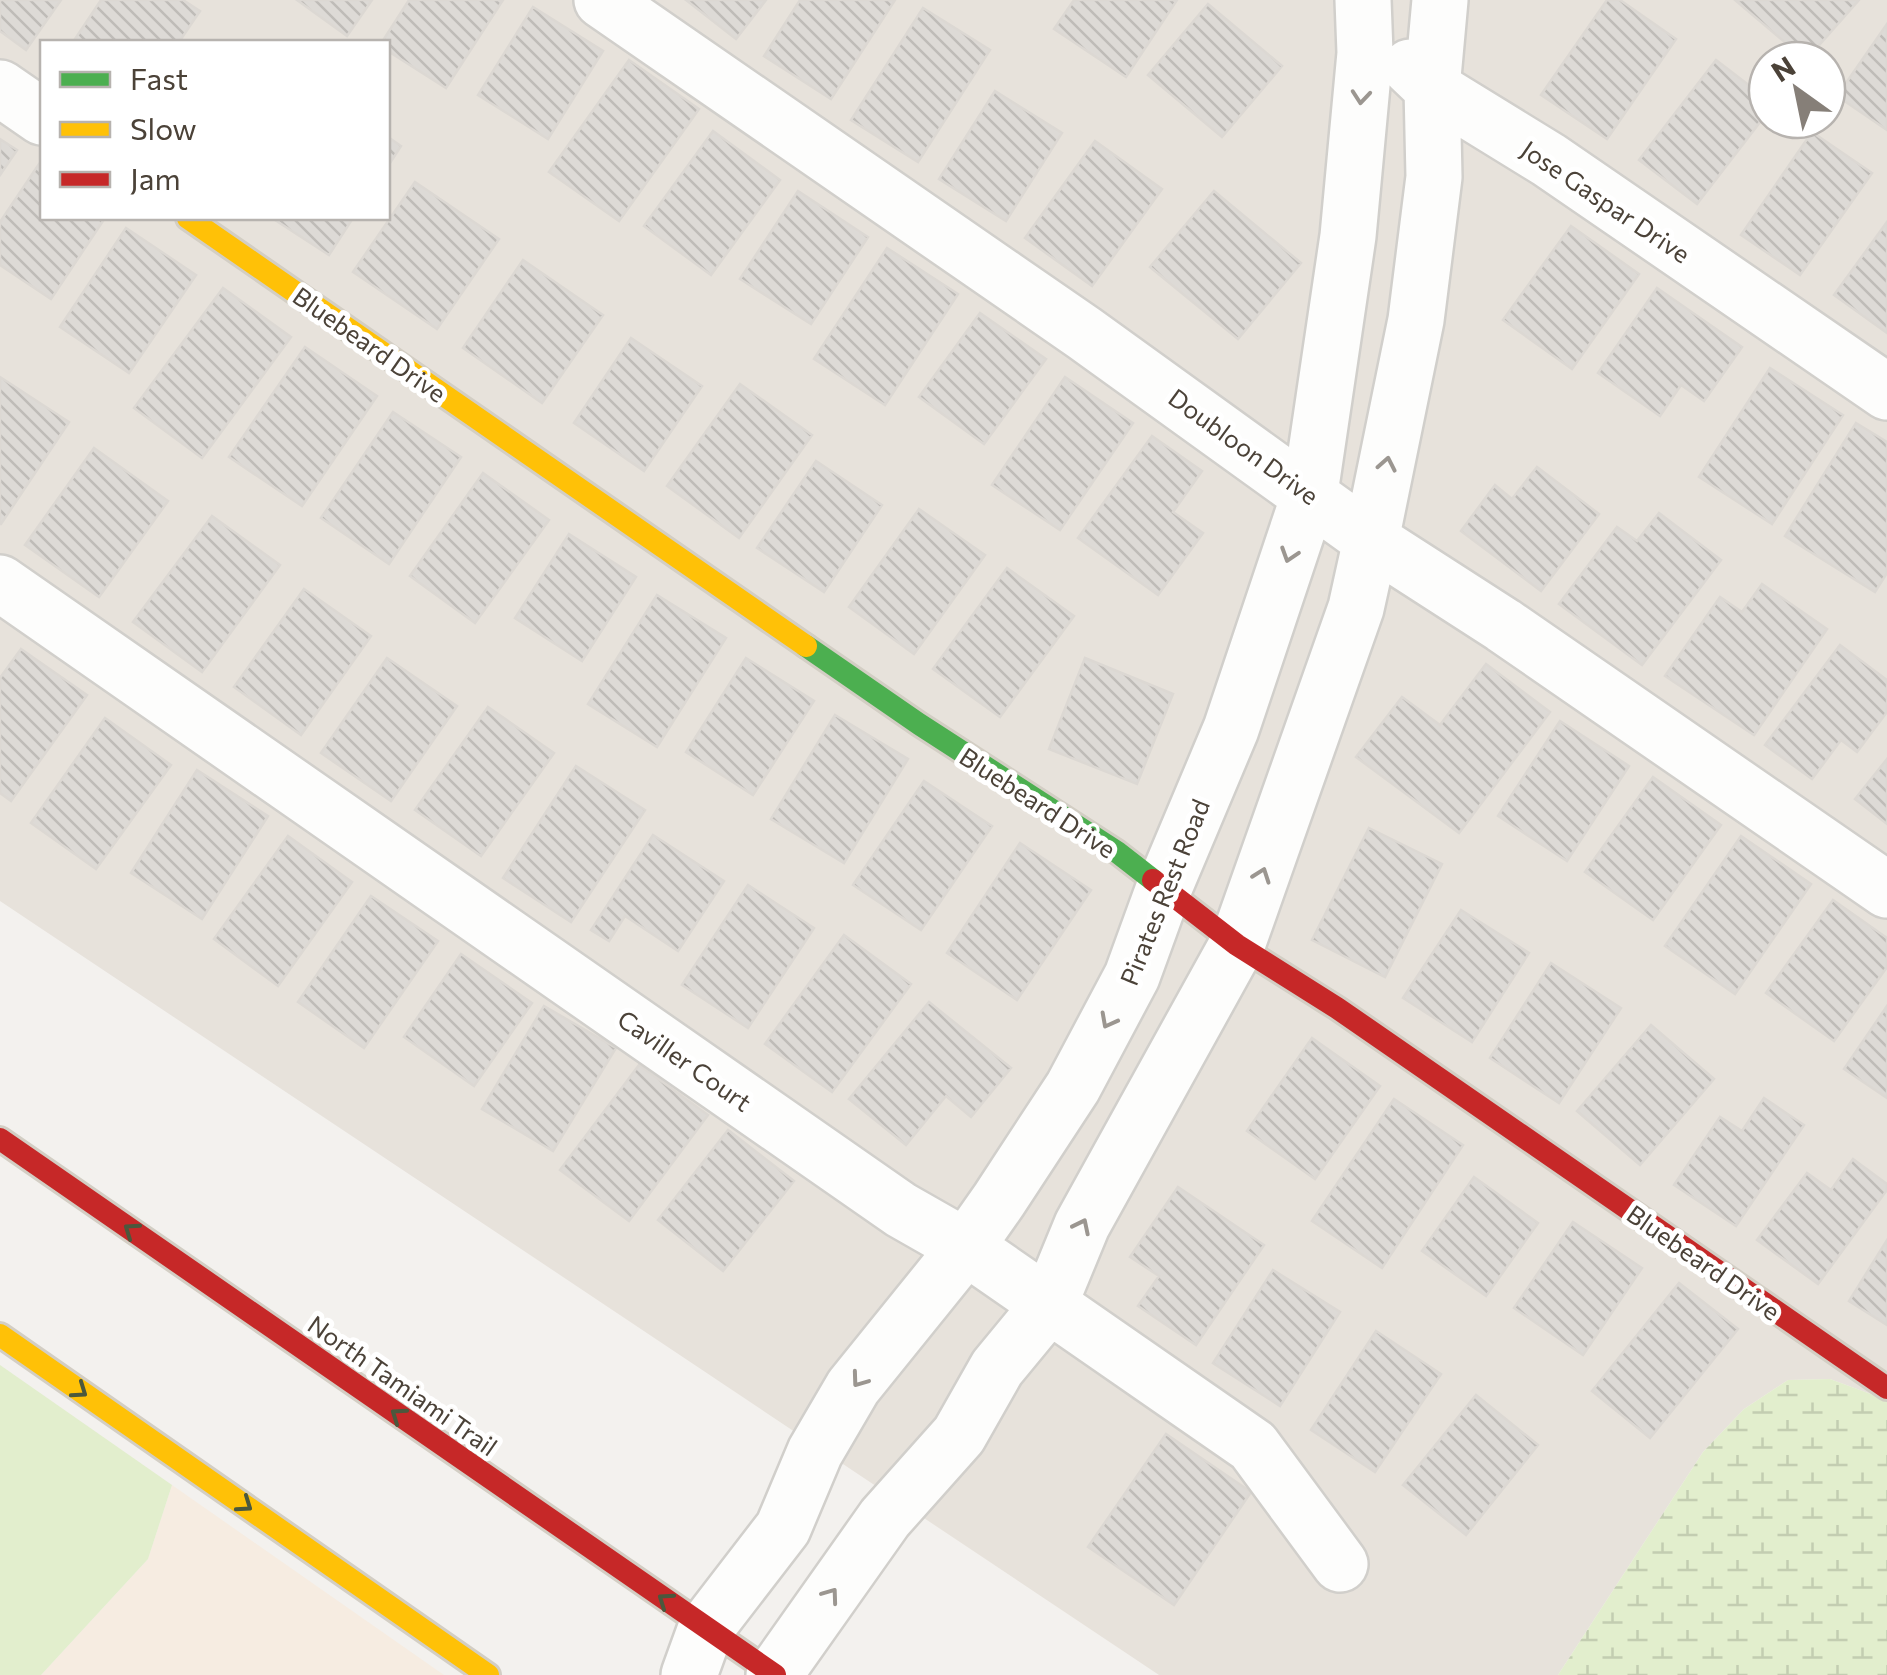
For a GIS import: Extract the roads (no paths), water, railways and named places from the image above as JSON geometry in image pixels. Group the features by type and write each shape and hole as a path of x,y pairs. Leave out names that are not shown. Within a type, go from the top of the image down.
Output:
{"street":[{"name":"Doubloon Drive","path":"602,0 1372,540 1503,625 1887,890"},
{"path":"775,1675 885,1518 959,1434 997,1368 1048,1305 1082,1225 1237,945 1356,608 1372,540 1416,320 1434,177 1432,88 1440,0"},
{"name":"Pirates Rest Road","path":"697,1651 783,1528 815,1452 853,1386 966,1247 1073,1087 1132,976 1164,888 1231,729 1310,493 1348,236 1365,53 1353,8"},
{"name":"Jose Gaspar Drive","path":"1353,8 1432,88 1549,160 1887,392"},
{"path":"0,88 40,116"},
{"name":"Bluebeard Drive","path":"191,220 920,724 1117,852 1237,945 1337,1008 1887,1388"},
{"name":"Caviller Court","path":"0,583 901,1210 966,1247 1253,1446 1340,1564"},
{"name":"North Tamiami Trail","path":"0,1139 697,1651 775,1675"},
{"path":"0,1335 488,1675"}]}
